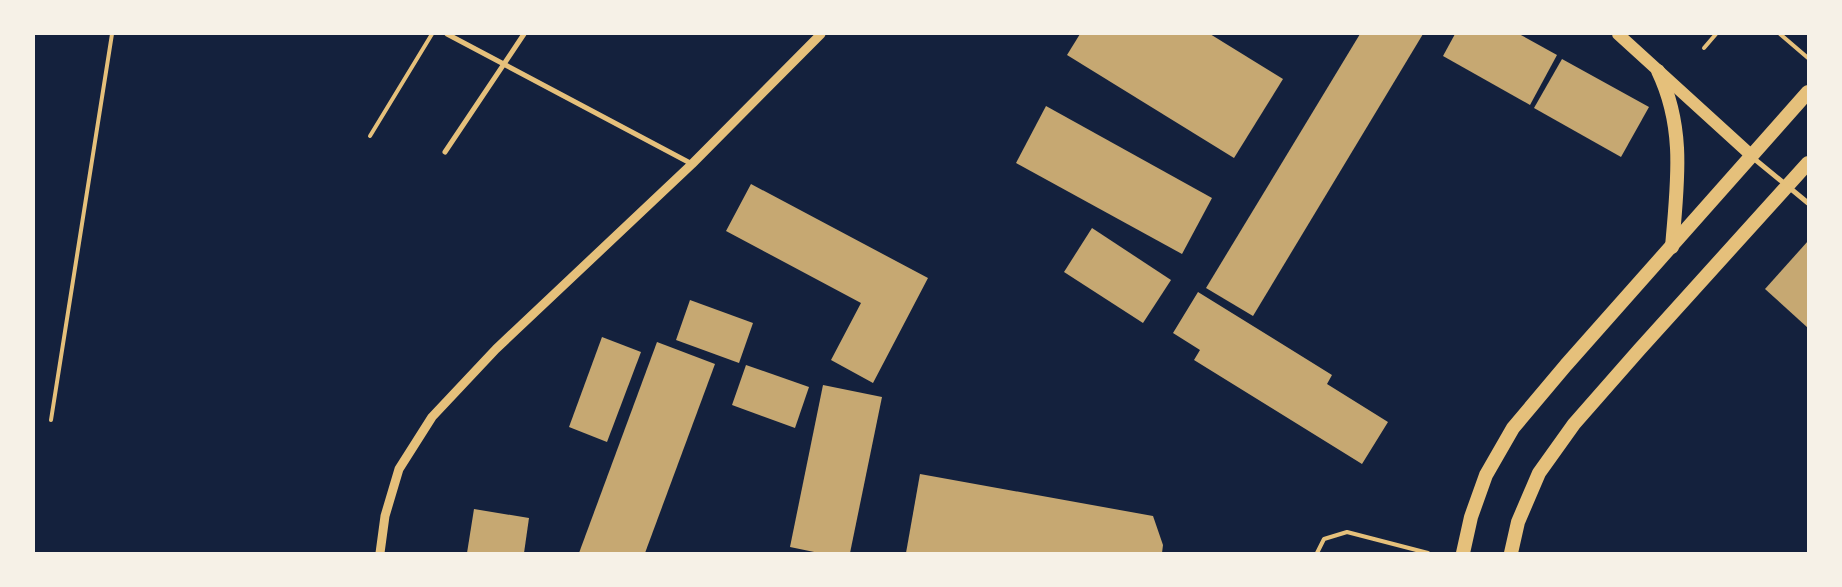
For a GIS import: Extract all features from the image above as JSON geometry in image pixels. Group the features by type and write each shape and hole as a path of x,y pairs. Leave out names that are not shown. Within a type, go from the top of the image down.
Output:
{"highway":[{"path":"1658,71 1668,91 1678,140 1678,176 1672,246"},
{"path":"1463,553 1471,517 1486,475 1513,428 1566,365 1808,92"},
{"path":"1511,553 1518,522 1539,473 1574,424 1808,163"}],"main road":[{"path":"1618,34 1752,156"}],"street":[{"path":"446,34 692,164"},
{"path":"445,152 524,34"},
{"path":"380,553 385,516 399,469 432,417 496,350 692,164 822,34"},
{"path":"1752,156 1808,203"}],"lane":[{"path":"51,420 112,34"},
{"path":"370,136 432,34"},
{"path":"1704,48 1716,34"},
{"path":"1780,34 1808,58"},
{"path":"1317,553 1324,539 1347,532 1428,553"}],"building":[{"path":"1080,34 1210,34 1283,79 1234,158 1067,55"},
{"path":"1360,34 1423,34 1253,316 1206,288"},
{"path":"1455,34 1519,34 1557,55 1530,105 1443,56"},
{"path":"1562,59 1649,107 1621,157 1534,108"},
{"path":"1046,106 1212,198 1182,254 1016,163"},
{"path":"751,184 928,278 873,383 831,360 861,303 726,231"},
{"path":"1092,228 1171,280 1143,323 1064,272"},
{"path":"1808,241 1808,328 1765,289"},
{"path":"1198,292 1332,375 1327,384 1388,422 1362,464 1194,360 1200,350 1173,333"},
{"path":"690,300 753,323 739,363 676,340"},
{"path":"602,337 641,352 607,442 569,427"},
{"path":"657,342 715,364 645,553 579,553"},
{"path":"746,365 809,387 795,428 732,405"},
{"path":"823,385 882,397 850,553 819,553 790,547"},
{"path":"920,474 1153,516 1163,545 1162,553 906,553"},
{"path":"474,509 529,518 524,553 467,553"}]}
